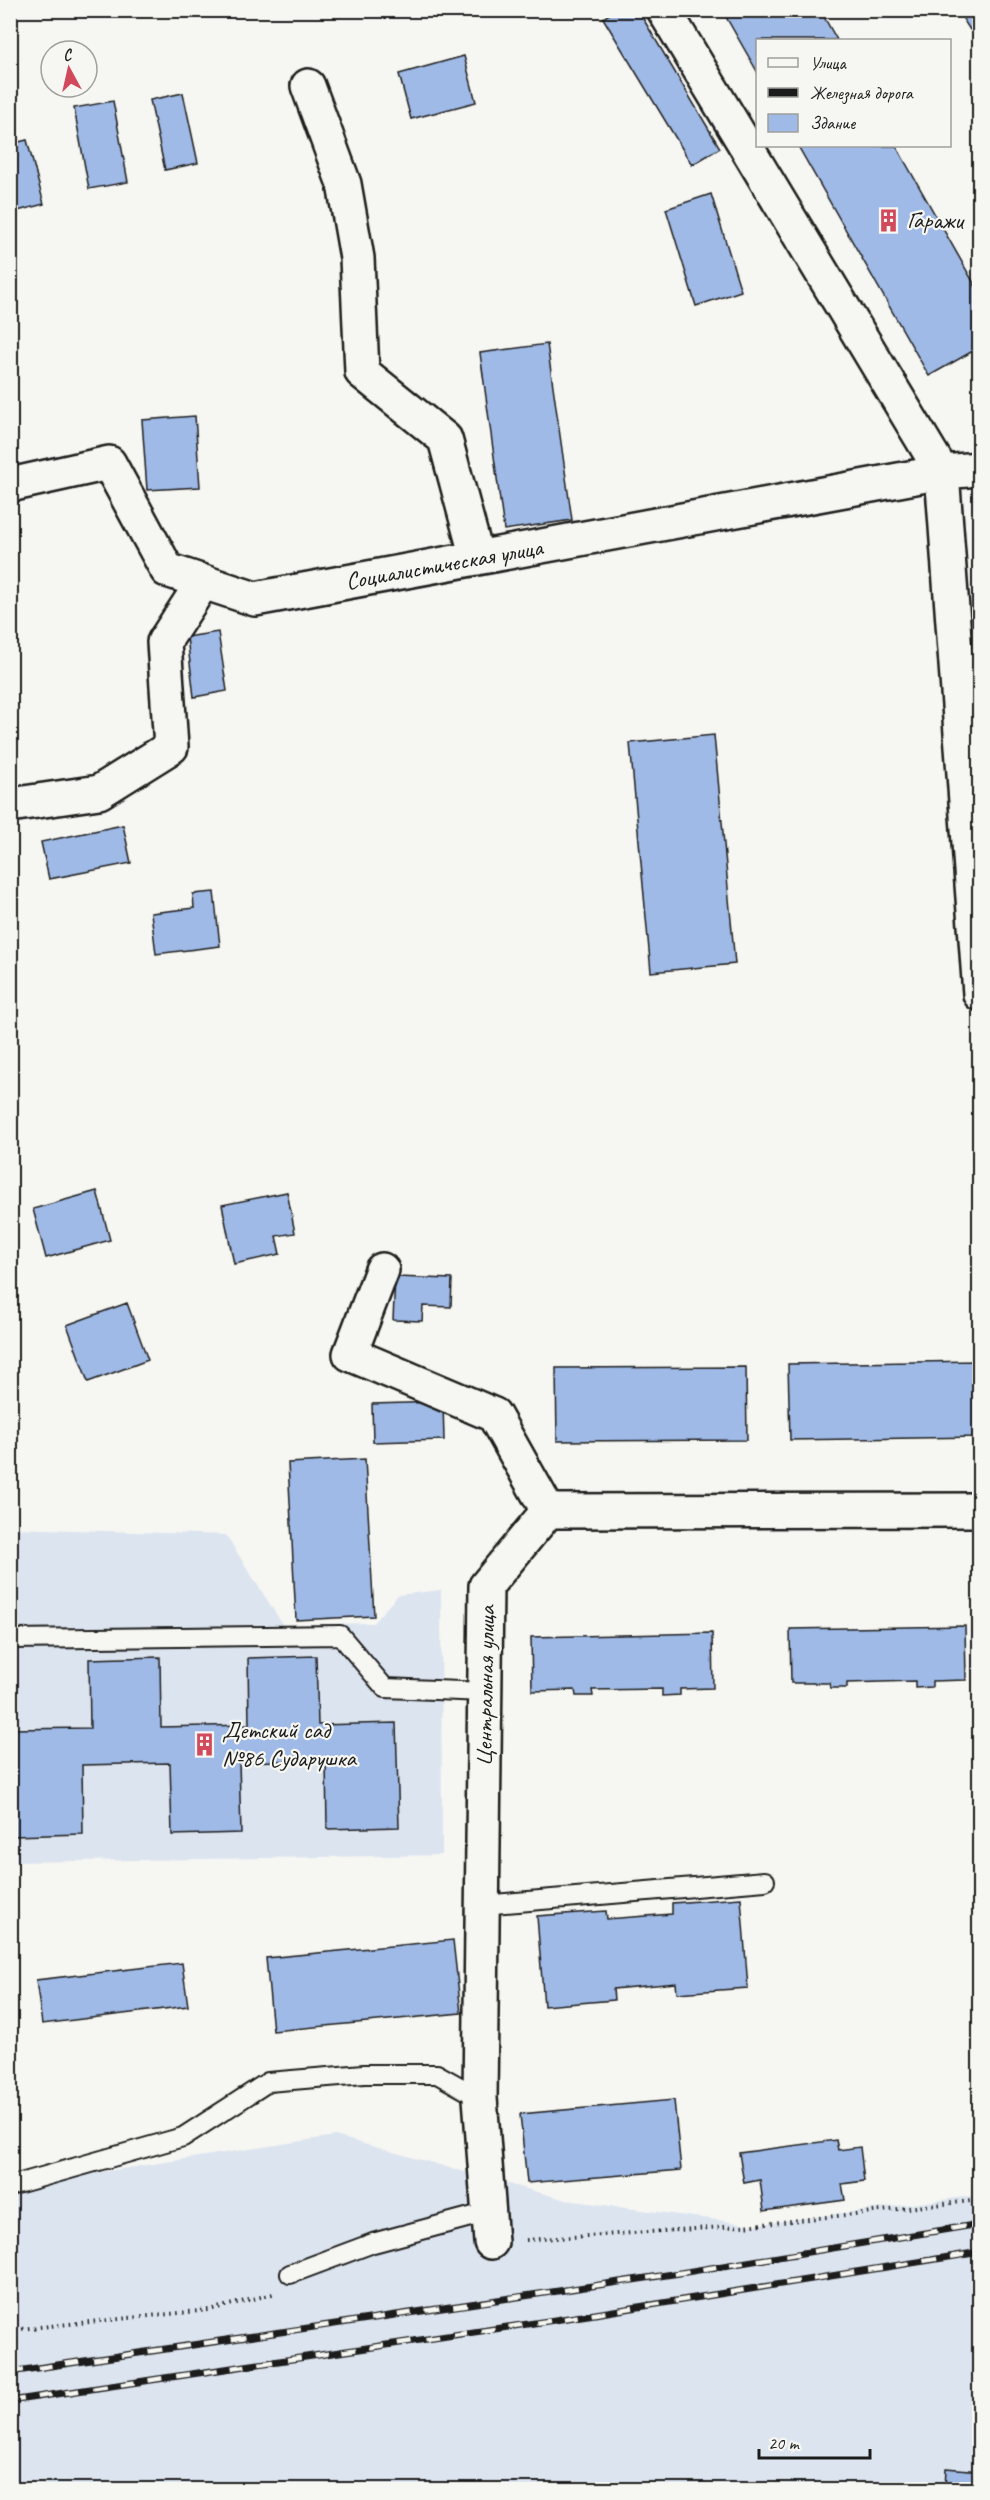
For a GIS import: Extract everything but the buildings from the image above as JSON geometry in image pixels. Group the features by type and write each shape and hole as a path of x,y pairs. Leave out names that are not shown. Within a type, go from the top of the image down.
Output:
{"street":[{"path":"664,10 942,472 980,994"},
{"path":"308,86 344,184 357,258 362,372 445,438 477,558"},
{"name":"Социалистическая улица","path":"10,485 109,463 167,570 255,599 942,472 980,469"},
{"path":"10,804 99,792 171,747 164,642 203,582"},
{"path":"382,1270 350,1354 494,1415 548,1511 980,1510"},
{"name":"Центральная улица","path":"490,2227 480,2098 486,1586 548,1511"}],"lane":[{"path":"10,1639 340,1635 385,1688 485,1692"},
{"path":"482,1905 765,1881"},
{"path":"10,2186 183,2138 268,2082 364,2074 437,2074 480,2098"},
{"path":"290,2274 373,2242 490,2227"}],"path":[{"path":"490,2227 754,2225 980,2200"},
{"path":"10,2330 209,2310 277,2293"}],"shaded area":[{"path":"11,1528 226,1535 283,1625 373,1623 398,1595 441,1590 442,1855 11,1862"},
{"path":"335,2136 566,2200 754,2225 979,2195 979,2489 11,2490 11,2186"}],"railway":[{"path":"10,2372 680,2273 980,2224"},
{"path":"10,2401 595,2314 980,2252"}],"place":[{"name":"Гаражи","path":"889,220"},
{"name":"Детский сад №86 Сударушка","path":"204,1744"}]}
